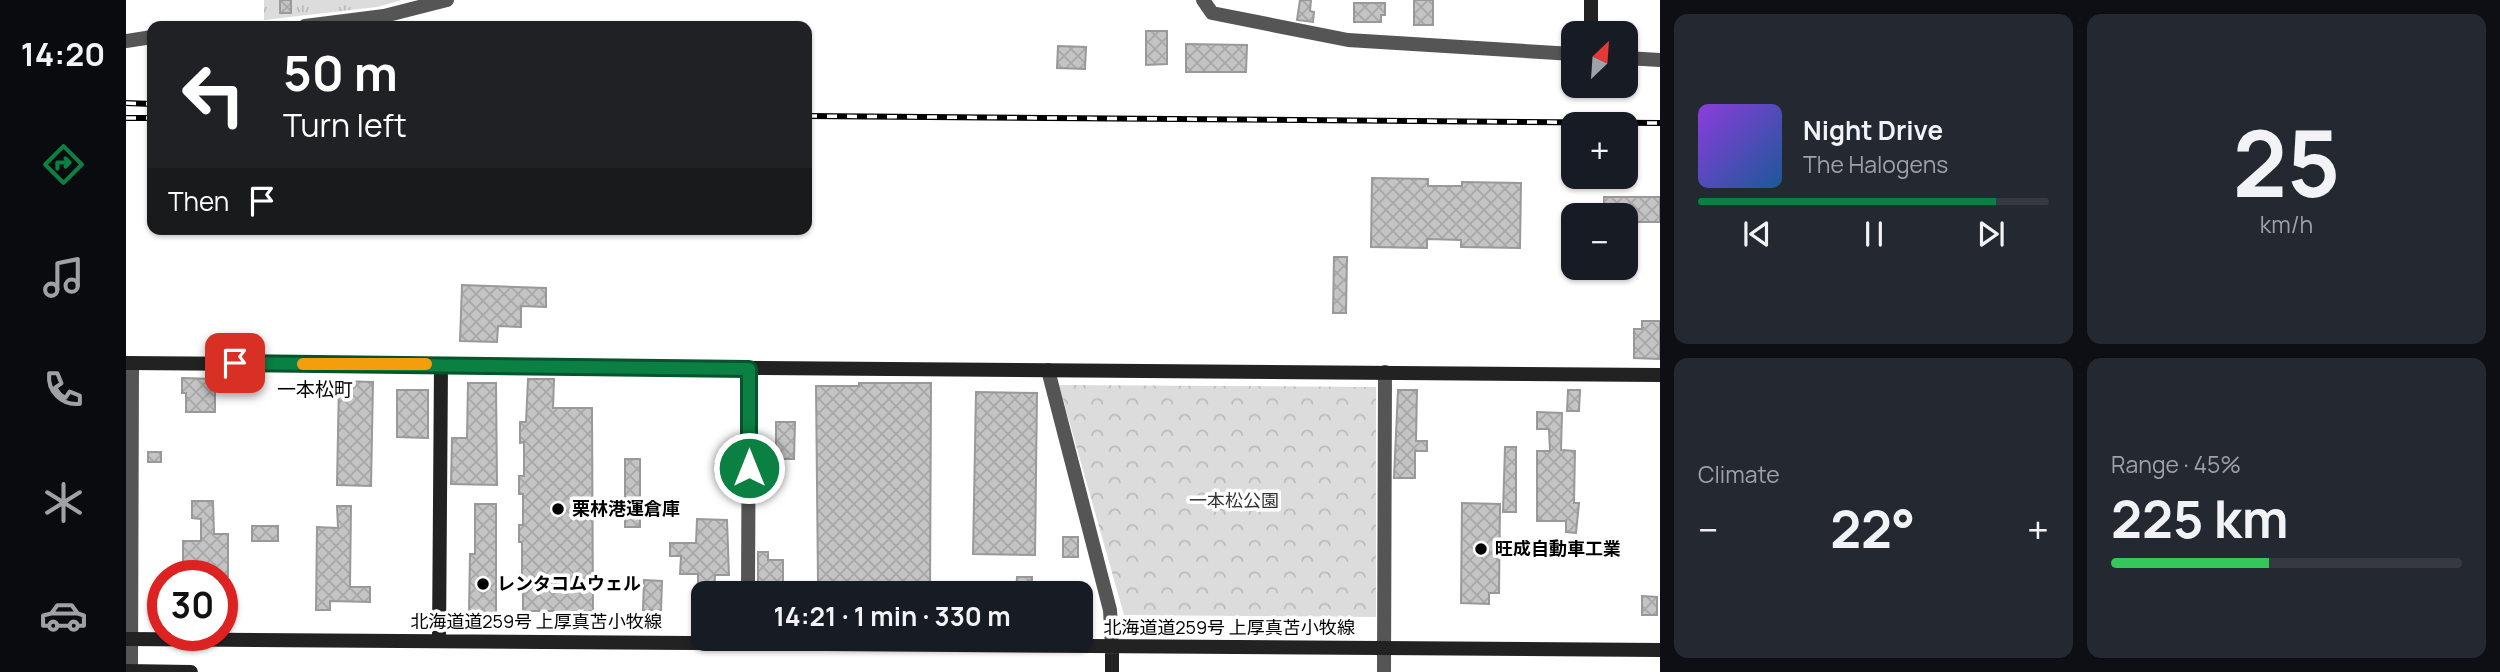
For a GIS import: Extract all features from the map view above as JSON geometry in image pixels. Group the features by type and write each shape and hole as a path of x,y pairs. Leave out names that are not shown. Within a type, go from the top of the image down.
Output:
{"street":[{"path":"345,21 384,16 447,0"},
{"path":"1203,0 1212,13 1348,40 1561,53"},
{"path":"1591,0 1591,21"},
{"path":"126,41 147,38"},
{"path":"1638,59 1660,60"},
{"path":"191,672 128,671 129,363 1660,375"},
{"path":"439,641 441,364"},
{"path":"748,581 749,369"},
{"path":"1048,370 1110,610 1112,672"},
{"path":"1384,672 1385,372"},
{"name":"北海道道259号 上厚真苫小牧線","path":"128,639 691,641"},
{"name":"北海道道259号 上厚真苫小牧線","path":"1093,646 1660,650"}],"green space":[{"path":"264,0 402,0 377,7 264,20"},
{"name":"一本松公園","path":"1059,385 1376,387 1376,617 1124,615"}],"building":[{"path":"280,0 291,0 291,13 280,13"},
{"path":"1300,0 1311,0 1313,22 1297,20"},
{"path":"1414,0 1433,0 1433,25 1414,25"},
{"path":"1354,3 1385,3 1385,15 1381,15 1381,22 1354,22"},
{"path":"1146,31 1167,31 1167,64 1146,65"},
{"path":"1186,44 1247,45 1246,72 1186,72"},
{"path":"1058,46 1086,47 1085,69 1057,68"},
{"path":"1372,178 1428,179 1428,186 1462,186 1462,182 1521,183 1520,248 1461,247 1461,240 1427,239 1427,248 1371,247"},
{"path":"1604,197 1660,197 1660,222 1638,222 1638,203 1604,203"},
{"path":"1334,257 1347,257 1346,313 1333,313"},
{"path":"462,285 546,288 546,307 521,306 521,327 498,326 497,342 460,341"},
{"path":"1642,321 1660,321 1660,359 1634,358 1634,329 1642,329"},
{"path":"182,378 215,379 215,412 186,412 186,393 182,393"},
{"name":"栗林港運倉庫","path":"528,379 554,379 553,408 592,408 593,611 523,611 523,593 520,593 522,542 519,542 519,525 523,525 523,494 519,494 519,476 524,476 524,442 520,443 520,422 526,422"},
{"path":"339,381 373,382 371,486 337,485"},
{"path":"468,383 496,383 497,485 451,484 452,438 467,438"},
{"path":"859,383 931,383 930,581 818,581 816,386 859,386"},
{"path":"397,390 428,390 428,438 397,437"},
{"path":"1398,390 1417,390 1416,441 1427,441 1427,451 1415,451 1415,478 1394,478"},
{"path":"1568,390 1580,390 1579,411 1567,411"},
{"path":"976,392 1037,393 1035,555 973,554"},
{"path":"1537,412 1562,413 1561,450 1575,451 1574,503 1579,503 1576,533 1566,532 1566,521 1537,521 1537,451 1550,451 1549,429 1537,429"},
{"path":"776,422 795,422 794,459 776,459"},
{"path":"1505,447 1516,447 1516,512 1503,512"},
{"path":"148,452 161,452 161,462 148,462"},
{"path":"625,459 640,459 640,527 625,527"},
{"path":"715,464 730,464 730,474 715,474"},
{"path":"192,501 213,501 214,534 228,534 228,560 183,560 183,541 201,541 201,519 192,518"},
{"name":"旺成自動車工業","path":"1462,503 1500,504 1499,593 1489,593 1489,604 1461,603"},
{"path":"475,504 496,504 496,613 469,613 470,554 475,554"},
{"path":"337,506 351,506 350,587 370,587 370,602 330,601 330,610 316,610 317,527 338,528"},
{"path":"697,519 727,520 729,575 715,575 715,581 698,581 698,574 680,574 681,556 670,556 670,543 696,543"},
{"path":"252,526 278,526 278,541 252,541"},
{"path":"1063,537 1078,537 1078,557 1063,557"},
{"path":"758,552 768,552 768,560 783,560 783,581 758,581"},
{"path":"1017,577 1032,577 1032,581 1017,581"},
{"path":"644,580 662,581 661,610 643,610"},
{"path":"1642,596 1657,597 1657,615 1642,615"}],"railway":[{"path":"126,103 147,104"},
{"path":"812,116 1660,123"},
{"path":"126,118 147,118"}],"slow traffic":[{"path":"303,364 426,364"}],"place":[{"name":"栗林港運倉庫","path":"558,509"},
{"name":"旺成自動車工業","path":"1481,549"},
{"name":"レンタコムウェル","path":"483,584"}],"district":[{"name":"一本松町","path":"315,389"}],"route":[{"path":"235,363 749,369 749,468"}]}
